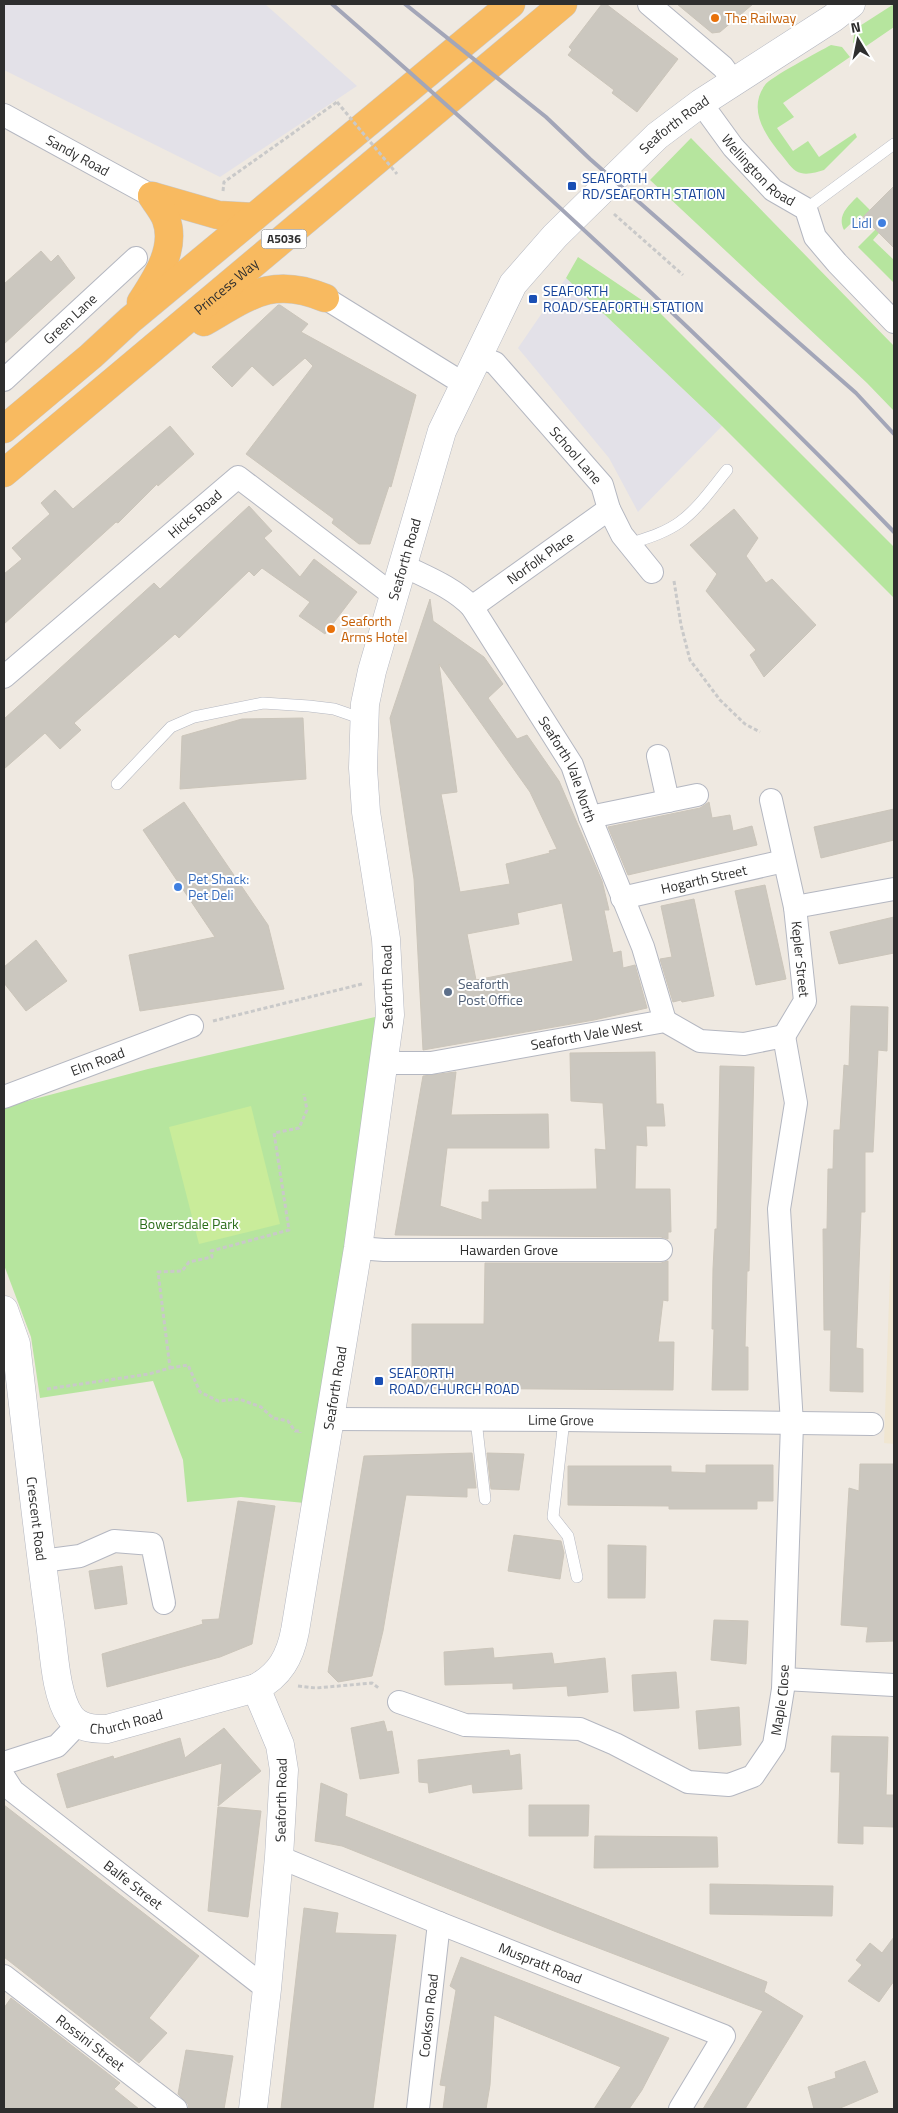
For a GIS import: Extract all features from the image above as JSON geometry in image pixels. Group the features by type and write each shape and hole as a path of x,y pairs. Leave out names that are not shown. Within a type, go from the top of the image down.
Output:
{"highway":[{"name":"A5036","path":"4,429 91,356 130,320 511,4"},
{"name":"Princess Way","path":"4,473 563,4"},
{"path":"152,196 218,215 254,217"},
{"path":"130,320 159,274 169,242 166,220 152,196"},
{"path":"148,353 252,294 271,289 291,288 308,291 325,298"}],"street":[{"path":"649,4 723,67 734,82"},
{"name":"Seaforth Road","path":"252,2109 267,1989 279,1857 283,1757 261,1685 277,1673 292,1648 358,1248 385,1064 390,1015 390,977 386,939 366,812 363,768 363,719 372,670 393,595 442,431 513,284 555,236 657,136 701,103 841,8"},
{"name":"Wellington Road","path":"701,103 733,147 773,190 806,209 815,237 837,263 894,322"},
{"name":"Sandy Road","path":"4,115 152,196"},
{"name":"Green Lane","path":"4,380 136,258"},
{"path":"325,298 464,384"},
{"name":"School Lane","path":"477,356 495,364 602,485 609,509 622,536 652,572"},
{"name":"Hicks Road","path":"4,677 238,477 393,595"},
{"name":"Norfolk Place","path":"472,607 609,509"},
{"name":"Seaforth Vale North","path":"402,565 449,588 472,607 572,765 590,817 643,947 665,1021"},
{"path":"658,756 668,800"},
{"path":"590,817 697,795"},
{"name":"Kepler Street","path":"771,800 795,907 805,1001 784,1036"},
{"name":"Hogarth Street","path":"622,898 784,860"},
{"name":"Kepler Street","path":"795,907 894,889"},
{"path":"665,1021 700,1041 744,1044 784,1036 796,1103 780,1208 792,1424"},
{"name":"Seaforth Vale West","path":"385,1064 431,1063 665,1021"},
{"name":"Elm Road","path":"4,1097 192,1026"},
{"name":"Hawarden Grove","path":"358,1248 384,1250 661,1250"},
{"name":"Crescent Road","path":"4,1310 16,1344 58,1679 66,1707 74,1721 78,1724"},
{"name":"Lime Grove","path":"331,1419 872,1424"},
{"name":"Maple Close","path":"399,1702 465,1725 580,1729 615,1744 688,1782 729,1785 753,1776 774,1745 784,1679 792,1424"},
{"path":"42,1561 80,1556 114,1541 152,1544 164,1603"},
{"path":"784,1679 894,1685"},
{"name":"Church Road","path":"4,1763 57,1746 78,1724 96,1729 122,1726 261,1685"},
{"name":"Balfe Street","path":"4,1777 13,1791 267,1989"},
{"name":"Muspratt Road","path":"279,1857 438,1923 724,2036 680,2109"},
{"name":"Cookson Road","path":"418,2109 438,1923"},
{"name":"Rossini Street","path":"4,1976 176,2109"}],"lane":[{"path":"806,209 894,144"},
{"path":"630,544 659,534 680,522 693,511 727,470"},
{"path":"117,784 171,727 194,716 263,703 334,709 363,719"},
{"path":"476,1420 485,1499"},
{"path":"564,1420 553,1518 568,1536 577,1577"}],"path":[{"path":"224,182 337,102 397,174"},
{"path":"595,197 683,275"},
{"path":"674,578 681,625 690,660 720,700 745,724 760,732"},
{"path":"192,1026 390,977"},
{"path":"170,1368 158,1272 182,1270 188,1262 212,1257 211,1251 290,1230 274,1133 299,1128 307,1110 304,1094"},
{"path":"22,1397 47,1389 149,1374 188,1365 200,1392 218,1401 239,1399 261,1407 273,1418 288,1421 295,1431 300,1431 299,1440"},
{"path":"261,1685 316,1688 372,1683 399,1702"}],"shaded area":[{"path":"4,4 265,4 357,86 220,177 4,70"},
{"path":"566,278 722,426 638,512 609,458 518,348"},
{"path":"894,1160 894,1444 884,1443"}],"green space":[{"path":"894,4 894,27 859,51 853,42 855,29"},
{"path":"831,45 842,47 850,57 783,103 794,117 777,128 793,151 808,141 819,157 855,133 857,137 824,170 804,174 796,171 789,165 766,133 758,115 760,95 765,85 775,77"},
{"path":"691,138 894,346 894,411 867,383 650,180"},
{"path":"857,197 870,210 863,217 860,215 844,230 842,216"},
{"path":"876,229 879,233 873,240 894,260 894,283 858,247"},
{"path":"578,257 658,311 894,547 894,598 722,426 566,278"},
{"name":"Bowersdale Park","path":"375,1017 374,1060 305,1503 241,1497 187,1502 183,1460 153,1381 40,1398 31,1337 4,1265 4,1107 148,1069"},
{"path":"251,1106 280,1224 199,1244 169,1127"}],"building":[{"path":"602,4 606,4 678,59 637,112 612,93 614,90 568,55 572,50 569,47"},
{"name":"The Railway","path":"677,4 753,4 720,32 712,33"},
{"name":"Lidl","path":"894,186 894,248 863,217"},
{"path":"41,251 51,262 58,255 75,278 4,344 4,284"},
{"path":"278,305 308,324 301,332 416,395 391,487 389,486 370,544 359,544 332,523 334,519 246,454 313,366 305,358 273,386 252,366 232,387 212,367"},
{"path":"170,426 194,454 158,486 157,484 118,523 116,522 4,624 4,574 22,559 12,548 50,514 41,503 55,490 73,509"},
{"path":"249,506 272,531 264,538 300,577 314,559 357,592 325,634 299,616 310,602 262,568 254,576 249,571 179,638 175,634 74,723 81,730 60,749 45,733 4,769 4,719 154,583 160,589"},
{"path":"734,509 758,538 746,556 766,583 772,579 816,625 764,677 750,655 756,650 706,591 717,574 690,545"},
{"path":"430,599 433,621 484,657 503,684 488,698 517,739 527,735 559,781 602,881 609,910 604,910 613,953 621,951 623,968 635,965 647,1008 594,1020 423,1050 414,879 390,718","holes":["439,664 530,792 557,849 549,851 550,853 506,864 510,884 460,892 441,794 457,792","562,903 573,961 476,980 467,934 519,924 517,913"]},
{"path":"303,718 306,779 180,789 182,736 242,719"},
{"path":"184,802 268,925 284,989 140,1011 129,955 215,937 143,830"},
{"path":"709,802 712,818 730,815 733,831 752,826 757,845 628,875 608,827 700,808"},
{"path":"894,809 894,840 821,858 814,827"},
{"path":"765,885 786,979 756,985 735,891"},
{"path":"694,899 714,996 673,1002 660,959 672,957 661,906"},
{"path":"894,917 894,953 839,964 830,932"},
{"path":"36,940 67,981 26,1011 4,983 4,967"},
{"path":"851,1006 888,1007 887,1051 878,1050 873,1152 865,1152 865,1212 861,1212 856,1348 863,1349 863,1392 830,1391 831,1330 824,1330 823,1229 827,1229 828,1169 833,1169 834,1130 840,1130 844,1065 849,1066"},
{"path":"655,1052 656,1104 663,1104 665,1126 646,1126 647,1146 636,1145 635,1189 670,1189 671,1232 668,1232 668,1239 661,1237 395,1235 423,1076 456,1072 451,1115 548,1114 549,1148 447,1148 440,1206 482,1220 482,1202 489,1202 489,1190 597,1189 595,1149 606,1150 603,1103 571,1101 570,1053"},
{"path":"720,1066 754,1067 749,1271 747,1271 745,1347 748,1347 748,1390 712,1390 713,1269 715,1229 717,1229"},
{"path":"668,1261 668,1301 663,1300 658,1342 674,1342 673,1390 412,1388 412,1324 484,1324 485,1263 661,1263"},
{"path":"472,1453 476,1488 467,1488 467,1497 406,1495 383,1631 372,1676 338,1682 328,1672 364,1456"},
{"path":"487,1453 524,1454 519,1490 491,1489"},
{"path":"860,1464 894,1464 894,1641 866,1642 868,1627 841,1625 849,1488 859,1491"},
{"path":"706,1465 773,1465 773,1501 757,1501 757,1509 669,1509 669,1506 568,1505 568,1466 671,1466 671,1472 706,1473"},
{"path":"238,1501 275,1506 252,1644 220,1657 107,1687 102,1654 203,1624 202,1620 219,1619"},
{"path":"514,1535 561,1541 564,1553 560,1579 508,1571"},
{"path":"608,1545 646,1546 645,1598 608,1598"},
{"path":"122,1566 127,1604 95,1609 89,1571"},
{"path":"714,1620 748,1621 746,1664 711,1660"},
{"path":"493,1648 494,1658 552,1653 554,1664 605,1658 608,1692 568,1696 567,1686 513,1689 513,1683 445,1685 444,1652"},
{"path":"676,1672 679,1708 634,1711 632,1675"},
{"path":"739,1707 741,1745 699,1749 696,1711"},
{"path":"384,1721 387,1732 392,1731 399,1773 360,1779 351,1728"},
{"path":"224,1728 261,1771 218,1806 222,1763 67,1808 57,1774 113,1756 114,1759 180,1738 185,1758"},
{"path":"832,1736 888,1737 886,1795 894,1795 894,1827 863,1826 863,1844 838,1843 840,1772 831,1772"},
{"path":"509,1750 510,1756 520,1754 522,1789 473,1793 472,1784 429,1793 428,1783 419,1782 418,1760"},
{"path":"321,1783 347,1794 345,1816 767,1982 764,1992 803,2016 745,2109 703,2109 763,2011 554,1931 342,1846 315,1841"},
{"path":"4,1805 199,1956 149,2018 167,2033 139,2063 4,1957"},
{"path":"529,1805 589,1805 588,1836 529,1836"},
{"path":"218,1807 261,1811 248,1917 208,1911"},
{"path":"595,1836 717,1837 718,1867 594,1868"},
{"path":"710,1884 833,1886 832,1916 710,1914"},
{"path":"304,1908 338,1913 335,1933 396,1935 373,2109 281,2109"},
{"path":"894,1937 894,1981 879,2002 848,1981 862,1965 856,1960 870,1943 882,1953"},
{"path":"461,1957 669,2038 642,2090 629,2109 594,2109 621,2067 494,2015 490,2085 486,2109 443,2109 446,2086 440,2085 456,1990 450,1986"},
{"path":"11,1998 120,2083 114,2089 139,2109 4,2109 4,2008"},
{"path":"186,2050 233,2056 224,2109 189,2109 188,2104 178,2094"},
{"path":"865,2061 878,2092 838,2109 814,2109 808,2087 836,2078 835,2072"}],"railway":[{"path":"332,4 619,262 758,395 894,532"},
{"path":"405,4 546,117 590,159 856,393 894,434"}],"place":[{"name":"The Railway","path":"715,18"},
{"name":"SEAFORTH RD/SEAFORTH STATION","path":"572,186"},
{"name":"Lidl","path":"882,223"},
{"name":"SEAFORTH ROAD/SEAFORTH STATION","path":"533,299"},
{"name":"Seaforth Arms Hotel","path":"331,629"},
{"name":"Pet Shack: Pet Deli","path":"178,887"},
{"name":"Seaforth Post Office","path":"448,992"},
{"name":"SEAFORTH ROAD/CHURCH ROAD","path":"379,1381"}]}
